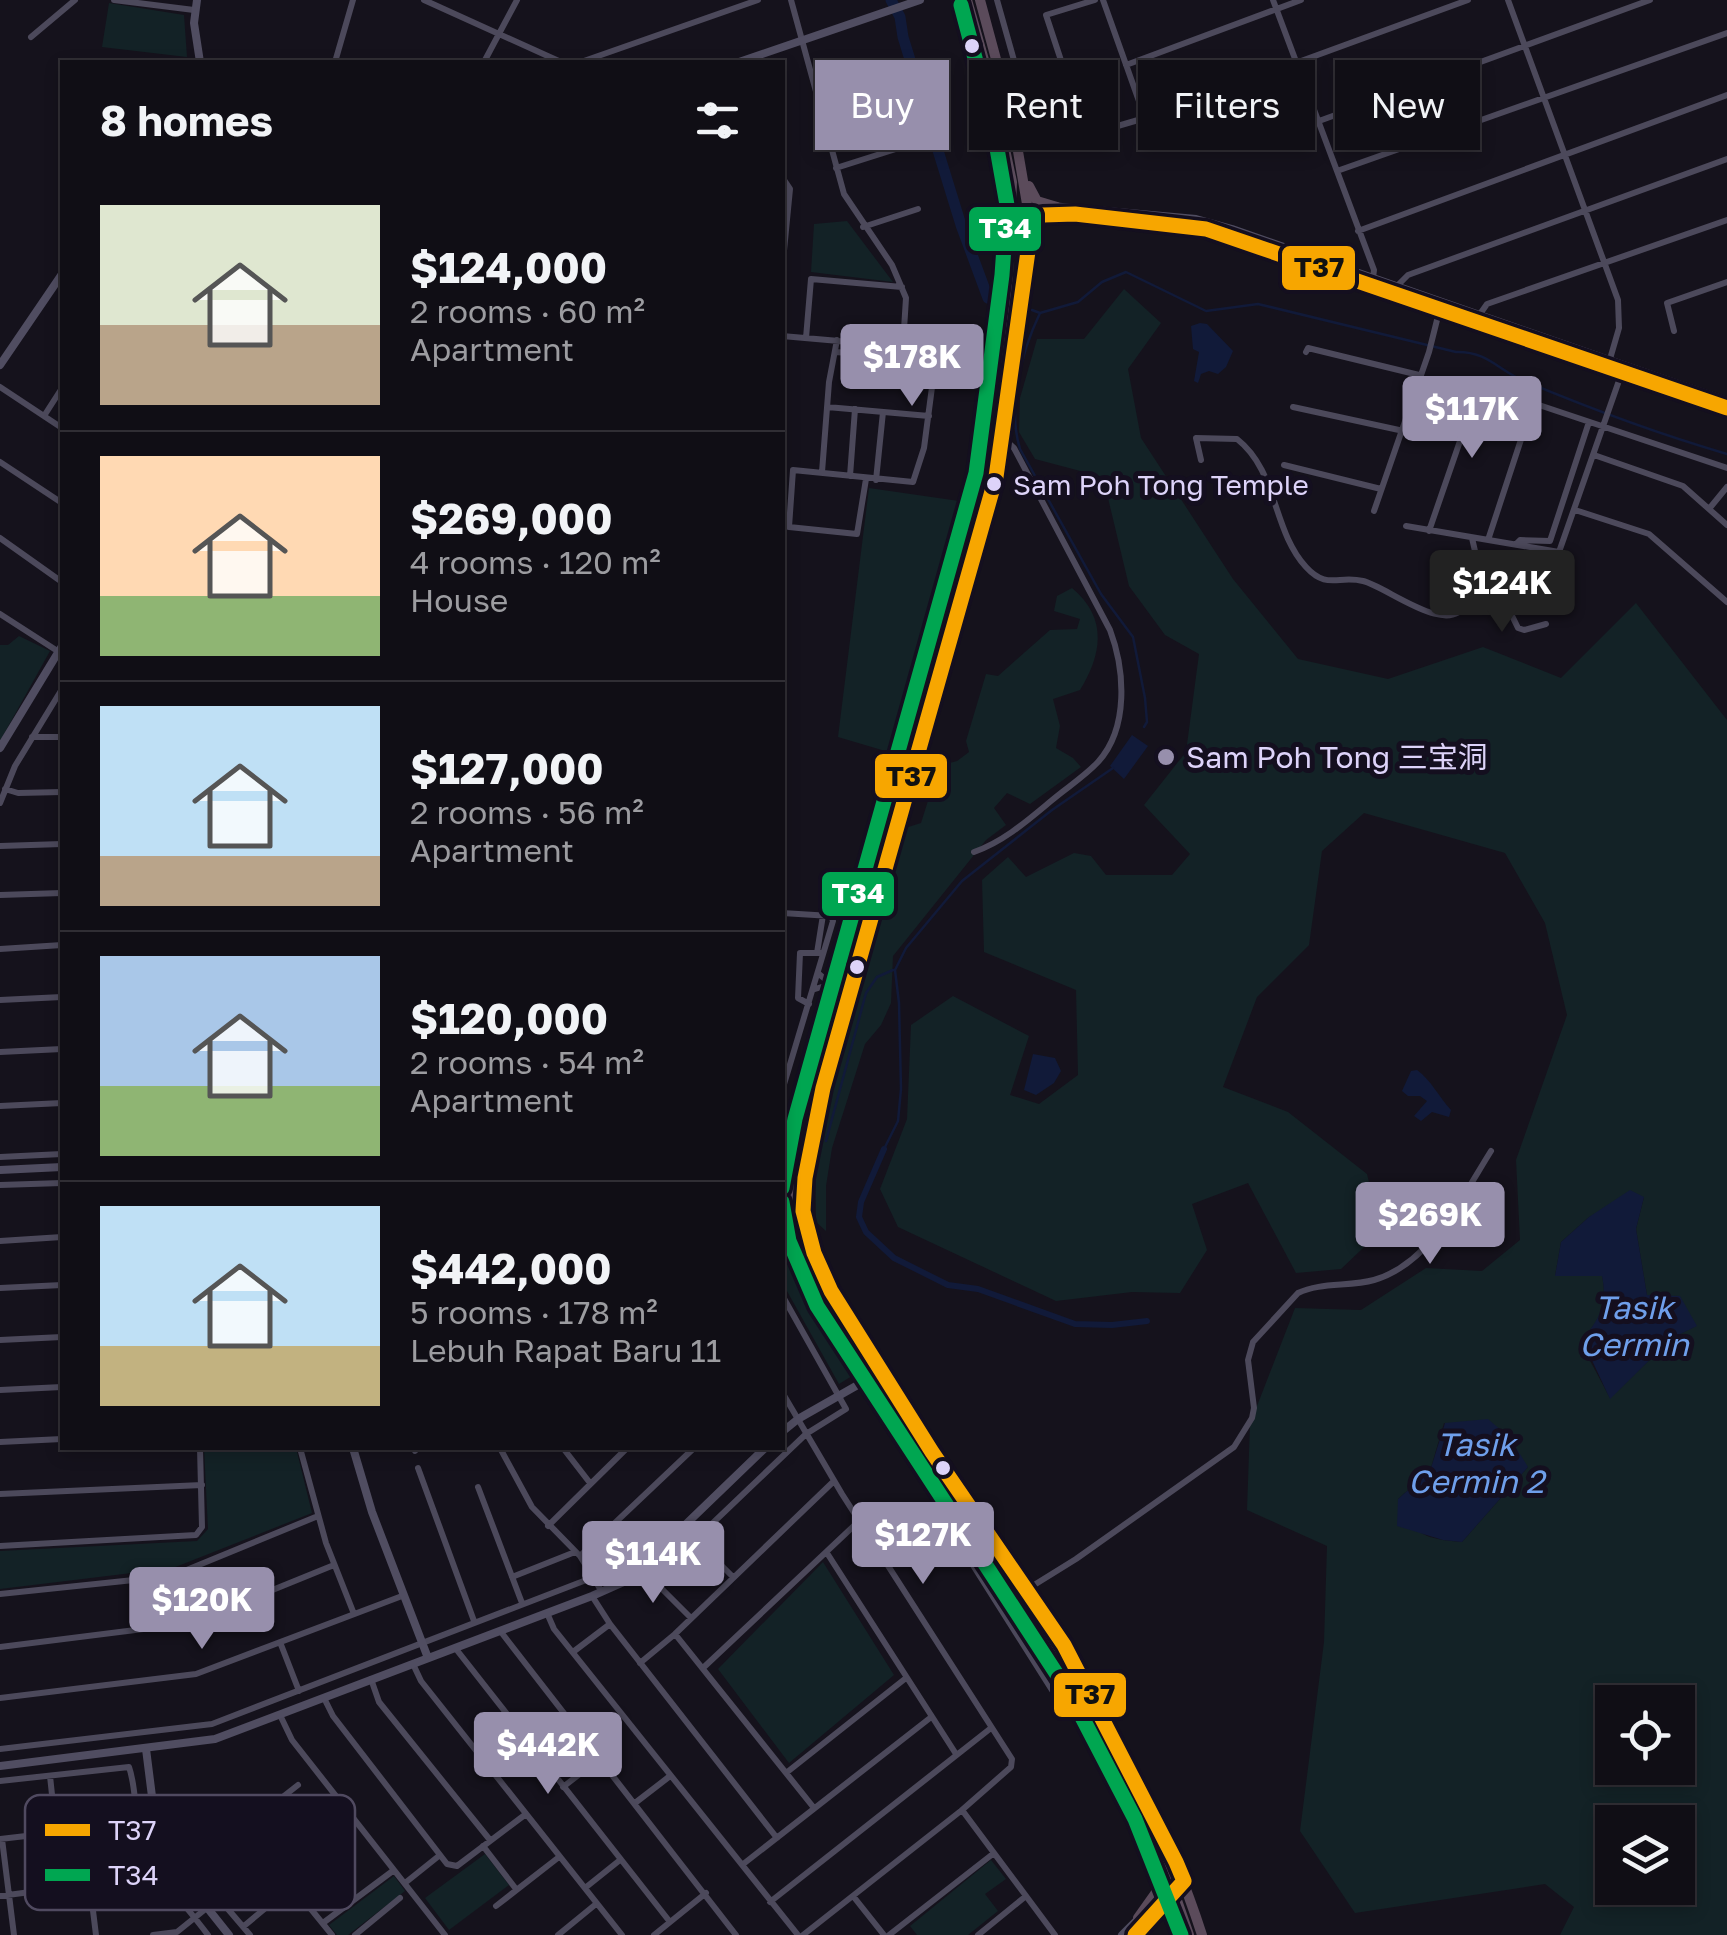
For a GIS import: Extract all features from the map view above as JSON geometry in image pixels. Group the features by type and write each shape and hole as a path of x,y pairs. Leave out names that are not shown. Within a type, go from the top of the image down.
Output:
{"highway":[{"path":"967,0 1017,200 1025,207"},
{"path":"980,0 997,60"},
{"path":"1019,150 1025,207 1024,263"},
{"path":"1022,166 1037,202 1057,206"},
{"path":"1012,182 1008,274 993,428 973,521 834,1023 791,1150 793,1206 807,1259 824,1297 870,1378 1087,1708 1174,1890 1189,1935"},
{"path":"1008,274 1025,207"},
{"path":"1075,214 1037,218 1031,228 996,477 823,1088 804,1178 803,1211 814,1253 831,1291 1090,1690 1184,1881 1202,1935"},
{"path":"791,1150 823,1088"},
{"path":"791,1150 804,1178"},
{"path":"867,1350 870,1378"},
{"path":"870,1378 895,1392"},
{"path":"1138,1918 1160,1888 1164,1868"},
{"path":"1156,1912 1172,1910 1183,1915"}],"street":[{"path":"31,37 75,0"},
{"path":"114,0 194,10"},
{"path":"197,0 194,10 200,60"},
{"path":"336,60 352,0"},
{"path":"424,0 557,60"},
{"path":"485,60 517,0"},
{"path":"587,60 758,0"},
{"path":"791,0 815,88"},
{"path":"744,60 920,0"},
{"path":"954,0 1002,180 1000,215"},
{"path":"997,0 1013,60"},
{"path":"1061,60 1046,16 1099,0 1138,98"},
{"path":"1274,0 1295,60"},
{"path":"1126,65 1301,0"},
{"path":"1304,60 1468,0"},
{"path":"1508,0 1620,312 1610,360"},
{"path":"1319,122 1650,0"},
{"path":"1336,171 1727,33"},
{"path":"1358,231 1727,95"},
{"path":"1315,112 1374,270 1372,281"},
{"path":"831,150 844,194 892,265 902,287 908,308 903,345"},
{"path":"836,168 892,150"},
{"path":"1397,286 1408,275 1727,159"},
{"path":"785,181 790,189 785,240"},
{"path":"1025,207 1057,206 1207,222 1622,372 1727,403"},
{"path":"1025,207 1206,229 1397,286 1440,306 1480,314 1727,403"},
{"path":"863,227 918,209"},
{"path":"1480,314 1487,304 1727,220"},
{"path":"0,366 60,277"},
{"path":"806,338 811,279 902,287"},
{"path":"1674,330 1667,304 1727,282"},
{"path":"1374,511 1429,352 1440,306"},
{"path":"785,336 988,354 1001,343"},
{"path":"822,472 836,340"},
{"path":"1306,352 1308,348 1419,375"},
{"path":"866,479 857,534 788,525 793,470 913,482 924,448 937,349"},
{"path":"834,352 935,359"},
{"path":"988,354 998,367"},
{"path":"1406,526 1558,552 1622,372 1610,360"},
{"path":"1622,372 1642,371"},
{"path":"1429,531 1480,383"},
{"path":"0,387 60,427"},
{"path":"44,416 60,391"},
{"path":"1488,540 1533,403 1590,422 1604,422 1727,468"},
{"path":"1293,406 1400,430"},
{"path":"827,407 929,416"},
{"path":"850,476 855,409"},
{"path":"876,480 883,412"},
{"path":"1516,544 1520,540 1550,541 1590,422"},
{"path":"974,852 1005,838 1098,762 1116,732 1121,704 1118,650 1110,630 1014,448 1002,437"},
{"path":"1201,460 1196,438 1226,437 1242,443 1260,463 1295,552 1306,567 1324,581 1365,581 1434,613 1455,616 1462,612 1480,574 1472,538"},
{"path":"1594,454 1678,484 1727,526"},
{"path":"0,462 60,503"},
{"path":"1284,465 1381,489"},
{"path":"1709,509 1727,488"},
{"path":"1575,510 1648,534 1727,602"},
{"path":"0,538 60,581"},
{"path":"1480,574 1498,587 1518,628 1546,624"},
{"path":"0,614 60,649 0,748"},
{"path":"0,804 32,737 60,692"},
{"path":"32,737 60,737"},
{"path":"5,789 18,793 60,792"},
{"path":"0,846 60,844"},
{"path":"0,895 60,893"},
{"path":"785,913 824,915 818,973 785,1083"},
{"path":"0,948 60,946"},
{"path":"809,1004 798,998 800,953 820,953"},
{"path":"818,973 826,980 837,979 851,953"},
{"path":"814,990 825,986 834,992 834,1023"},
{"path":"0,1000 60,997"},
{"path":"0,1052 60,1049"},
{"path":"0,1106 60,1103"},
{"path":"1026,1590 1234,1447 1254,1408 1248,1360 1253,1342 1298,1293 1379,1279 1413,1258 1430,1244 1491,1151"},
{"path":"0,1157 60,1154"},
{"path":"0,1170 60,1167"},
{"path":"0,1185 60,1183"},
{"path":"0,1241 60,1237"},
{"path":"0,1288 60,1285"},
{"path":"696,1540 806,1434 846,1409 785,1300"},
{"path":"0,1340 60,1338"},
{"path":"785,1430 870,1378"},
{"path":"0,1390 60,1387"},
{"path":"546,1613 670,1776 800,1935 962,1810 1012,1763 785,1397"},
{"path":"0,1442 60,1440"},
{"path":"0,1546 196,1535 202,1526 200,1450"},
{"path":"301,1450 334,1566 354,1614"},
{"path":"354,1450 402,1596 428,1658"},
{"path":"501,1450 532,1507 578,1554 602,1592"},
{"path":"565,1450 590,1483"},
{"path":"548,1526 626,1450"},
{"path":"512,1577 578,1554 692,1450"},
{"path":"0,1766 215,1739 602,1592 628,1580 642,1568 763,1450"},
{"path":"418,1468 474,1621"},
{"path":"640,1663 834,1481"},
{"path":"0,1494 202,1485"},
{"path":"478,1488 522,1603"},
{"path":"940,1513 1069,1717 1087,1708"},
{"path":"0,1594 172,1576 318,1516"},
{"path":"703,1668 859,1521"},
{"path":"683,1527 733,1577"},
{"path":"827,1554 956,1755"},
{"path":"0,1646 191,1623 334,1566"},
{"path":"642,1568 691,1618"},
{"path":"984,1582 1000,1571"},
{"path":"0,1750 212,1724 594,1577"},
{"path":"0,1698 196,1674 402,1596"},
{"path":"592,1596 777,1838"},
{"path":"573,1652 610,1624"},
{"path":"501,1632 636,1802 732,1933"},
{"path":"675,1634 814,1808"},
{"path":"280,1642 299,1691"},
{"path":"456,1649 670,1922"},
{"path":"413,1664 421,1681 622,1935"},
{"path":"786,1774 906,1678"},
{"path":"371,1679 379,1702 516,1889"},
{"path":"324,1698 333,1716 451,1866 457,1866 526,1814"},
{"path":"280,1715 296,1745 335,1795"},
{"path":"742,1865 930,1718"},
{"path":"770,1902 992,1728"},
{"path":"146,1749 152,1795"},
{"path":"564,1787 599,1759"},
{"path":"0,1781 129,1766 134,1795"},
{"path":"50,1776 52,1795"},
{"path":"636,1802 670,1776"},
{"path":"285,1795 298,1785"},
{"path":"962,1810 1056,1935"},
{"path":"355,1820 445,1935"},
{"path":"1,1839 4,1896 14,1935"},
{"path":"853,1896 886,1935 994,1853"},
{"path":"405,1882 440,1855"},
{"path":"496,1906 559,1856"},
{"path":"585,1888 620,1860"},
{"path":"355,1899 394,1870"},
{"path":"1122,1935 1184,1881"},
{"path":"1135,1935 1174,1890"},
{"path":"654,1935 706,1894"},
{"path":"978,1935 1026,1896"},
{"path":"355,1935 400,1898"},
{"path":"558,1935 596,1904"},
{"path":"93,1910 96,1935"},
{"path":"189,1910 208,1935"},
{"path":"154,1935 177,1932 205,1910"},
{"path":"210,1910 230,1935"},
{"path":"230,1910 250,1935"},
{"path":"244,1926 263,1910"},
{"path":"312,1910 332,1935"},
{"path":"323,1923 340,1910"}],"shaded area":[{"path":"109,3 184,15 187,57 102,47"},
{"path":"847,221 893,282 811,272 814,224"},
{"path":"1124,289 1161,323 1128,369 1141,438 1233,579 1298,659 1388,679 1483,647 1561,678 1636,603 1727,720 1727,1935 1560,1935 1574,1907 1545,1884 1355,1913 1300,1831 1324,1642 1327,1546 1247,1510 1250,1424 1295,1308 1361,1310 1426,1268 1482,1271 1520,1240 1516,1160 1567,1015 1545,923 1505,853 1364,813 1322,851 1309,945 1257,997 1223,1087 1288,1112 1367,1174 1381,1231 1341,1269 1296,1273 1248,1183 1192,1204 1207,1250 1180,1293 1132,1292 1056,1301 898,1227 880,1189 907,1119 911,1025 953,996 1029,1036 1010,1095 1039,1104 1078,1075 1076,990 984,952 982,880 1008,857 1026,877 1074,853 1091,856 1106,875 1172,875 1190,854 1144,805 1186,752 1199,654 1165,635 1129,586 1103,477 1035,459 1019,432 1020,398 1037,339 1084,339","holes":["1644,1197 1636,1229 1647,1295 1696,1326 1672,1338 1610,1398 1580,1342 1601,1312 1602,1275 1555,1276 1561,1242 1589,1217","1444,1423 1528,1467 1462,1542 1421,1533 1398,1499 1430,1471"]},
{"path":"869,488 959,501 892,753 838,737"},
{"path":"1072,588 1092,612 1097,650 1080,690 1053,699 1060,726 1056,748 1081,767 1030,804 1007,793 994,808 1006,825 986,840 893,956 891,1003 881,1025 865,1044 832,1148 826,1186 826,1231 816,1222 815,1151 856,996 866,975 867,954 902,829 921,823 939,766 957,761 969,752 966,741 986,674 998,676 1050,630 1077,629 1080,619 1054,611 1057,596"},
{"path":"19,636 50,651 0,741 0,645 8,645"},
{"path":"785,1160 787,1207 800,1257 860,1371 839,1384 785,1288"},
{"path":"204,1450 296,1450 312,1513 173,1568 0,1589 0,1551 197,1541 208,1529"},
{"path":"823,1562 894,1675 789,1763 718,1669"},
{"path":"485,1854 509,1885 449,1930 425,1898"},
{"path":"991,1860 1006,1879 985,1894 998,1911 968,1935 917,1935 910,1926"},
{"path":"394,1876 405,1891 348,1935 337,1935 329,1925 349,1910 355,1910 355,1905"}],"water":[{"path":"1207,324 1233,351 1226,367 1218,374 1201,374 1198,383 1194,381 1199,352 1193,349 1191,326"},
{"path":"1132,735 1148,746 1124,779 1110,766"},
{"path":"1033,1054 1055,1058 1061,1071 1054,1083 1036,1095 1024,1090"},
{"path":"1417,1070 1451,1110 1449,1117 1432,1112 1421,1121 1414,1116 1427,1101 1402,1091 1411,1071"},
{"name":"Tasik Cermin","path":"1630,1190 1644,1197 1636,1229 1647,1295 1680,1296 1697,1326 1672,1338 1610,1399 1580,1342 1600,1312 1604,1295 1602,1276 1555,1276 1561,1242 1589,1217"},
{"name":"Tasik Cermin 2","path":"1488,1419 1510,1438 1528,1467 1462,1542 1397,1526 1398,1499 1430,1471 1445,1423"}],"waterway":[{"path":"891,0 900,17 961,225 988,298 999,302"},
{"path":"1032,310 1040,313 1078,302 1102,282 1126,272 1206,311 1258,304 1476,355 1515,377 1574,401 1727,454"},
{"path":"1040,313 1018,380 1015,415 1020,449 1101,594 1133,637 1145,698 1144,727"},
{"path":"884,1149 898,1121 901,1089 895,970 906,948 962,881 1113,768"},
{"path":"826,1141 866,993 877,977 893,970"},
{"path":"884,1149 861,1202 859,1217 866,1232 894,1258 948,1285 978,1289 1075,1324 1147,1321"},
{"path":"785,1242 790,1266 858,1373"}],"transit line":[{"name":"T34","path":"785,1172 795,1119 976,473 1002,275 1007,205 993,126 961,5"},
{"name":"T37","path":"1135,1935 1184,1881 1176,1862 1064,1645 932,1452 831,1291 814,1253 803,1211 805,1178 823,1088 996,477 1032,223 1043,215 1075,214 1206,229 1727,408"},
{"name":"T34","path":"785,1219 789,1241 817,1306 1071,1696 1135,1819 1181,1935"}],"place":[{"name":"Sam Poh Tong Temple","path":"994,484"},
{"name":"Sam Poh Tong 三宝洞","path":"1166,757"}]}
